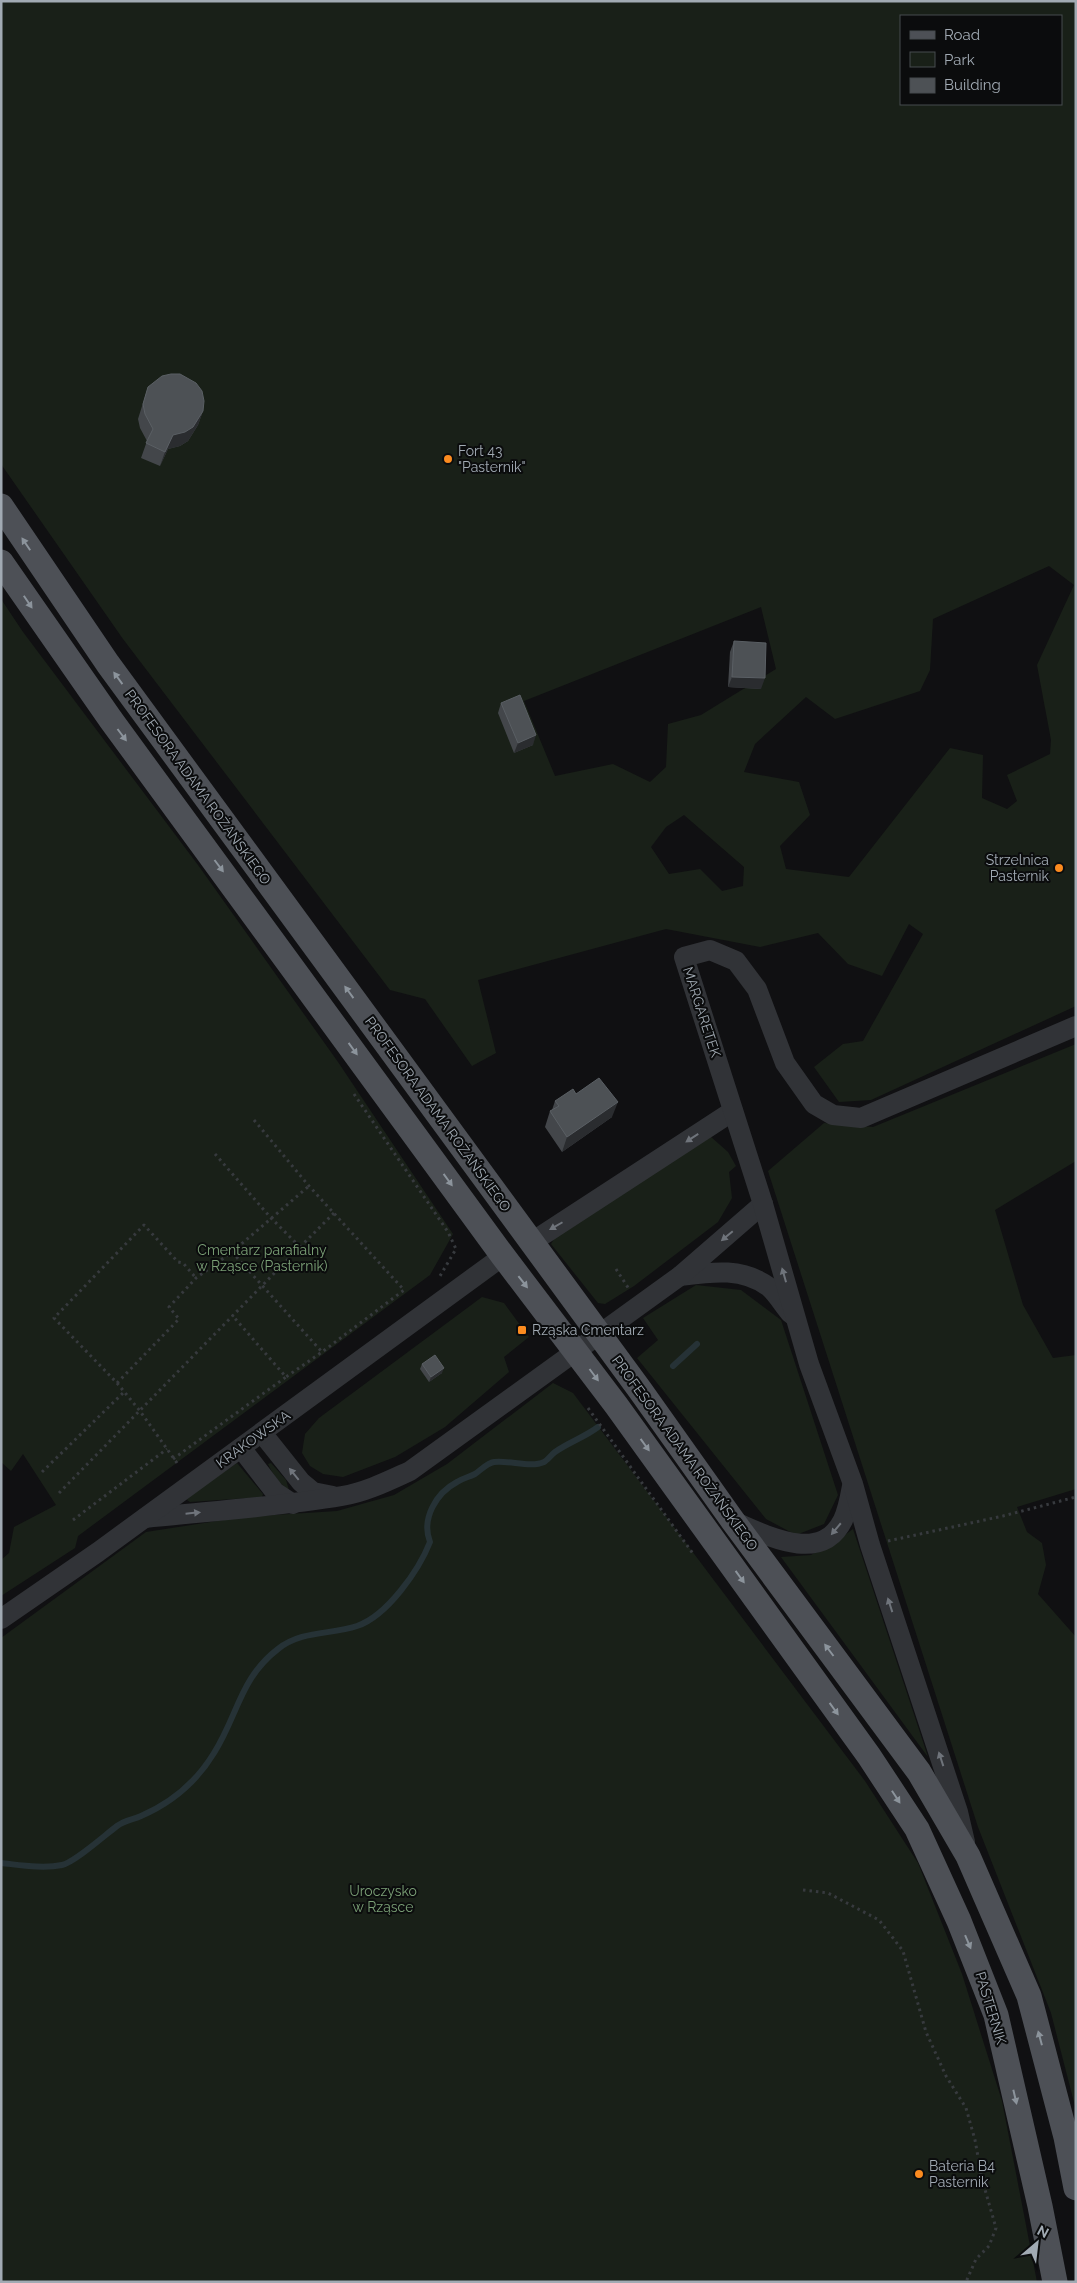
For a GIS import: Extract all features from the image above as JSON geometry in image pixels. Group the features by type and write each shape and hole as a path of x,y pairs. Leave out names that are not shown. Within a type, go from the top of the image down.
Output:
{"main road":[{"name":"PROFESORA ADAMA ROŻAŃSKIEGO","path":"1,506 108,664 640,1390 733,1522 919,1772 968,1856"},
{"name":"PROFESORA ADAMA ROŻAŃSKIEGO","path":"1,562 110,720 503,1256 616,1405 869,1756"},
{"name":"PASTERNIK","path":"869,1756 917,1829 945,1888 986,1984 999,2025 1040,2206 1055,2282"},
{"path":"968,1856 1029,1996 1066,2137 1076,2188"}],"street":[{"name":"MARGARETEK","path":"968,1856 958,1812 870,1544 853,1484 809,1364 763,1204 684,957 710,950 736,961 758,989 785,1063 814,1104 833,1114 861,1118 1076,1026"},
{"path":"532,1242 733,1111"},
{"path":"145,1518 293,1504 335,1497 375,1486 410,1471 680,1276 763,1204"},
{"name":"KRAKOWSKA","path":"1,1619 242,1448 503,1256"},
{"path":"680,1276 720,1270 754,1278 770,1288 797,1322"},
{"path":"262,1433 300,1482 313,1492 335,1497"},
{"path":"242,1448 276,1492 293,1504"},
{"path":"733,1522 785,1542 797,1544 818,1542 829,1537 843,1521 853,1484"}],"path":[{"path":"173,1459 322,1352 404,1290 310,1186 254,1120"},
{"path":"215,1154 271,1218 300,1247"},
{"path":"116,1383 179,1319 169,1308 196,1278 232,1252 310,1186"},
{"path":"59,1493 334,1213"},
{"path":"177,1463 140,1411 54,1318 144,1226 196,1278"},
{"path":"232,1252 322,1352"},
{"path":"616,1269 632,1294"},
{"path":"232,1315 286,1377"},
{"path":"42,1472 122,1393"},
{"path":"73,1520 167,1449"},
{"path":"870,1544 1003,1516 1076,1497"},
{"path":"803,1890 828,1893 879,1920 903,1951 926,2032 946,2076 966,2108 976,2140 982,2179 996,2228 989,2246 976,2259 966,2282"}],"green space":[{"path":"1,1 1076,1 1076,1006 871,1100 839,1102 814,1067 843,1044 863,1041 923,934 909,924 882,976 848,964 818,933 760,947 666,929 478,980 496,1053 472,1066 425,999 390,990 123,639 1,464","holes":["1049,566 1074,585 1037,665 1051,740 1050,754 1007,775 1017,801 1007,809 982,798 983,755 950,748 849,877 786,869 780,846 810,815 799,782 744,772 755,744 806,697 835,719 920,691 930,670 933,619","761,607 776,669 701,715 668,724 666,767 650,782 613,764 555,776 524,701","684,815 744,867 743,886 722,891 700,869 669,874 651,847 666,827"]},
{"name":"Cmentarz parafialny w Rząsce (Pasternik)","path":"1,599 23,632 198,865 338,1062 453,1234 430,1275 78,1536 75,1548 1,1596 1,1560 9,1553 14,1527 56,1505 23,1454 11,1471 1,1462"},
{"path":"1076,1044 1076,1161 995,1210 1023,1305 1053,1358 1076,1355 1076,1489 1017,1507 1027,1532 1042,1543 1046,1565 1038,1594 1076,1637 1076,2110 1051,2013 978,1827 768,1171 824,1123 873,1127"},
{"path":"711,1137 728,1152 736,1166 729,1172 732,1198 718,1222 634,1286 605,1304 598,1303 551,1244 559,1231"},
{"path":"696,1285 741,1290 781,1320 838,1495 824,1524 796,1535 766,1519 637,1358 658,1340 643,1318"},
{"path":"482,1297 504,1303 529,1337 504,1357 509,1372 445,1427 395,1457 343,1477 323,1474 310,1466 302,1453 305,1434 319,1418"},
{"name":"Uroczysko w Rząsce","path":"553,1383 573,1393 865,1781 918,1863 962,1974 1002,2101 1037,2282 1,2282 1,1638 146,1532 243,1517 337,1511 394,1495 447,1464"},
{"path":"237,1463 263,1494 262,1497 190,1502 187,1500 189,1496"},
{"path":"271,1463 286,1480 289,1490 274,1475 268,1464"},
{"path":"853,1529 928,1757 781,1557 811,1555 837,1541"}],"building":[{"path":"180,374 196,383 202,391 204,401 203,411 193,427 185,432 173,435 165,452 146,443 153,429 145,414 143,404 148,387 162,376"},
{"path":"734,641 766,643 765,678 732,677"},
{"path":"520,695 536,735 518,743 501,703"},
{"path":"599,1078 618,1102 567,1137 550,1111 559,1106 555,1101 573,1089 576,1094"},
{"path":"435,1355 444,1368 431,1377 422,1364"}],"waterway":[{"path":"673,1366 697,1344"},
{"path":"1,1863 39,1867 68,1863 120,1824 152,1811 173,1798 200,1773 214,1753 247,1685 265,1660 287,1643 297,1639 347,1629 368,1621 380,1613 401,1591 418,1566 430,1542 427,1524 432,1508 449,1487 475,1474 491,1463 539,1464 544,1462 560,1448 598,1427"}],"place":[{"name":"Fort 43 \"Pasternik\"","path":"448,459"},
{"name":"Strzelnica Pasternik","path":"1059,868"},
{"name":"Rząska Cmentarz","path":"522,1330"},
{"name":"Bateria B4 Pasternik","path":"919,2174"}]}
